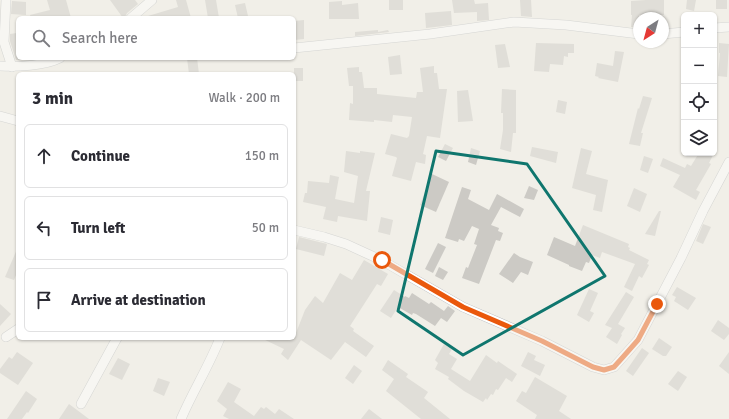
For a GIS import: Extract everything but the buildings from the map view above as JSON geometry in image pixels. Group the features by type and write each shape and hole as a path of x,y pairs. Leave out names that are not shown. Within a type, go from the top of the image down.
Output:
{"street":[{"path":"6,0 4,42 12,67"},
{"path":"133,16 152,0"},
{"path":"296,48 430,34 514,22 566,25 633,33"},
{"path":"717,28 729,27"},
{"path":"669,33 681,32"},
{"path":"0,66 12,67 32,65 55,60"},
{"path":"0,116 16,120"},
{"path":"296,230 346,244 382,260 463,307 542,341 593,367 604,370 614,367 638,340 729,162"},
{"path":"6,337 16,330"},
{"path":"82,404 116,340"},
{"path":"183,418 189,399 213,355 219,340"}],"highlighted area":[{"path":"436,151 527,164 605,276 463,355 398,311"}],"route":[{"path":"382,260 463,307 542,341 593,367 604,370 614,367 638,340 657,304"}]}
